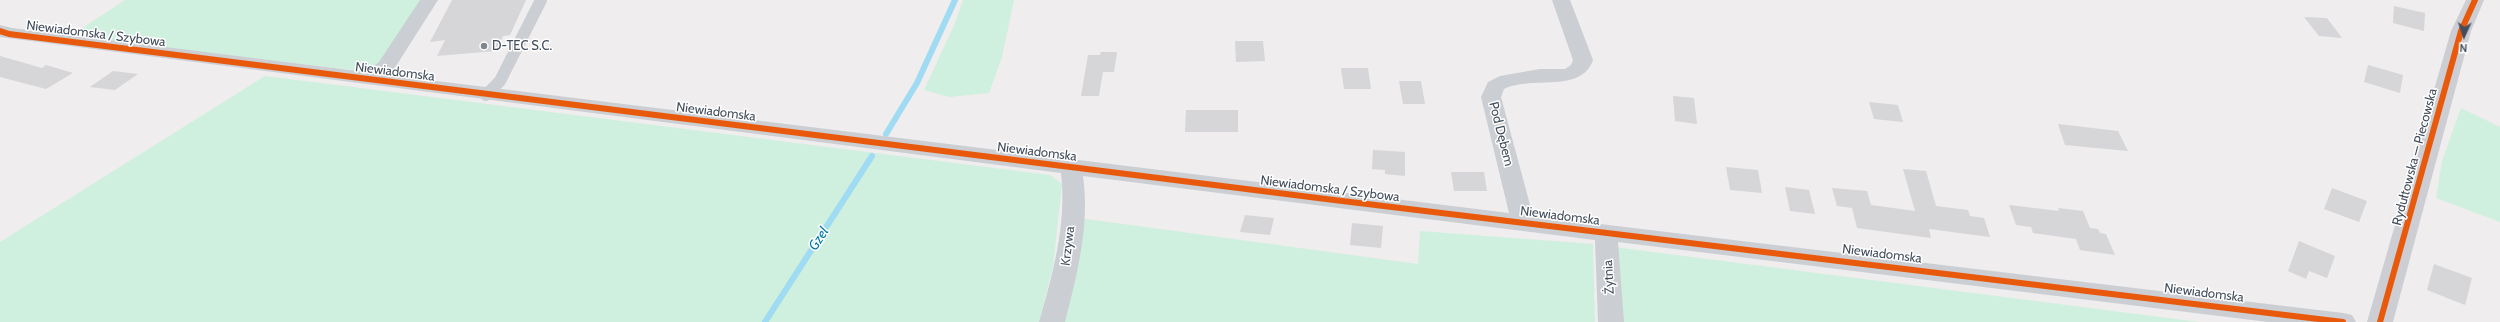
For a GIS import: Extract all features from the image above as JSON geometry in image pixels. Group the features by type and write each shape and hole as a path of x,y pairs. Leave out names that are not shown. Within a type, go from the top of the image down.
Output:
{"street":[{"path":"370,80 386,66 429,0"},
{"name":"Pod Dębem","path":"1523,222 1491,97 1495,86 1507,80 1540,75 1569,75 1580,68 1583,60 1561,0"},
{"name":"Rydułtowska — Piecowska","path":"2380,322 2460,31 2475,0"},
{"name":"Niewiadomska / Szybowa","path":"3,35 190,57"},
{"name":"Niewiadomska","path":"190,57 1240,189"},
{"name":"Krzywa","path":"1052,322 1064,281 1074,182 1071,168"},
{"name":"Niewiadomska / Szybowa","path":"1240,189 1417,211"},
{"name":"Niewiadomska","path":"1417,211 1523,222 2344,322"},
{"name":"Żytnia","path":"1606,232 1611,322"}],"lane":[{"path":"486,95 500,81 541,0"}],"green space":[{"path":"125,0 421,0 378,65 363,71 69,37"},
{"path":"963,0 1014,0 1002,57 989,93 949,97 924,90 955,23"},
{"path":"265,76 1050,175 1062,184 1053,267 1039,322 0,322 0,242"},
{"path":"2461,108 2500,127 2500,222 2436,198 2442,161"},
{"path":"1079,218 1418,264 1420,231 1593,244 1595,322 1056,322"},
{"path":"1606,246 2199,322 1619,322"}],"building":[{"path":"452,0 526,0 510,35 503,36 496,51 437,56 445,40 430,42"},
{"path":"2394,6 2425,13 2424,31 2393,23"},
{"path":"2304,17 2327,18 2342,38 2319,36"},
{"path":"1235,41 1263,41 1265,61 1236,62"},
{"path":"1101,52 1117,52 1114,72 1103,72 1099,96 1081,96 1088,55 1100,55"},
{"path":"0,56 42,68 46,65 73,73 46,89 0,77"},
{"path":"2368,65 2403,75 2400,93 2364,82"},
{"path":"1341,68 1368,68 1371,89 1344,89"},
{"path":"113,71 138,74 115,90 90,87"},
{"path":"1399,81 1421,81 1425,104 1403,104"},
{"path":"1673,96 1694,98 1697,124 1675,121"},
{"path":"1869,102 1898,105 1903,122 1874,119"},
{"path":"1186,110 1238,110 1238,132 1185,132"},
{"path":"2058,124 2118,131 2128,151 2065,145"},
{"path":"1373,150 1405,152 1405,176 1385,174 1385,170 1372,169"},
{"path":"1726,167 1758,170 1762,193 1730,190"},
{"path":"1903,169 1926,171 1936,206 1968,210 1970,216 1984,218 1990,237 1929,229 1931,238 1857,228 1852,208 1837,206 1832,188 1867,191 1871,205 1915,211"},
{"path":"1451,172 1484,172 1487,191 1454,191"},
{"path":"1785,187 1809,190 1815,214 1790,211"},
{"path":"2332,188 2367,201 2359,222 2324,209"},
{"path":"2009,205 2059,211 2058,208 2083,211 2090,228 2098,229 2100,233 2106,234 2115,255 2080,250 2076,239 2033,233 2031,227 2016,225"},
{"path":"1245,215 1274,218 1270,235 1240,232"},
{"path":"1352,223 1383,226 1381,248 1350,245"},
{"path":"2299,241 2335,256 2327,278 2309,271 2306,279 2288,271"},
{"path":"2434,264 2472,278 2465,305 2427,290"}],"waterway":[{"name":"Gzel","path":"886,134 917,83 955,0"},
{"name":"Gzel","path":"765,322 872,156"}],"cycle path":[{"path":"2380,322 2461,31 2475,0"},
{"path":"0,31 9,34 1334,200 2343,322"}],"place":[{"name":"D-TEC S.C.","path":"484,46"}]}
